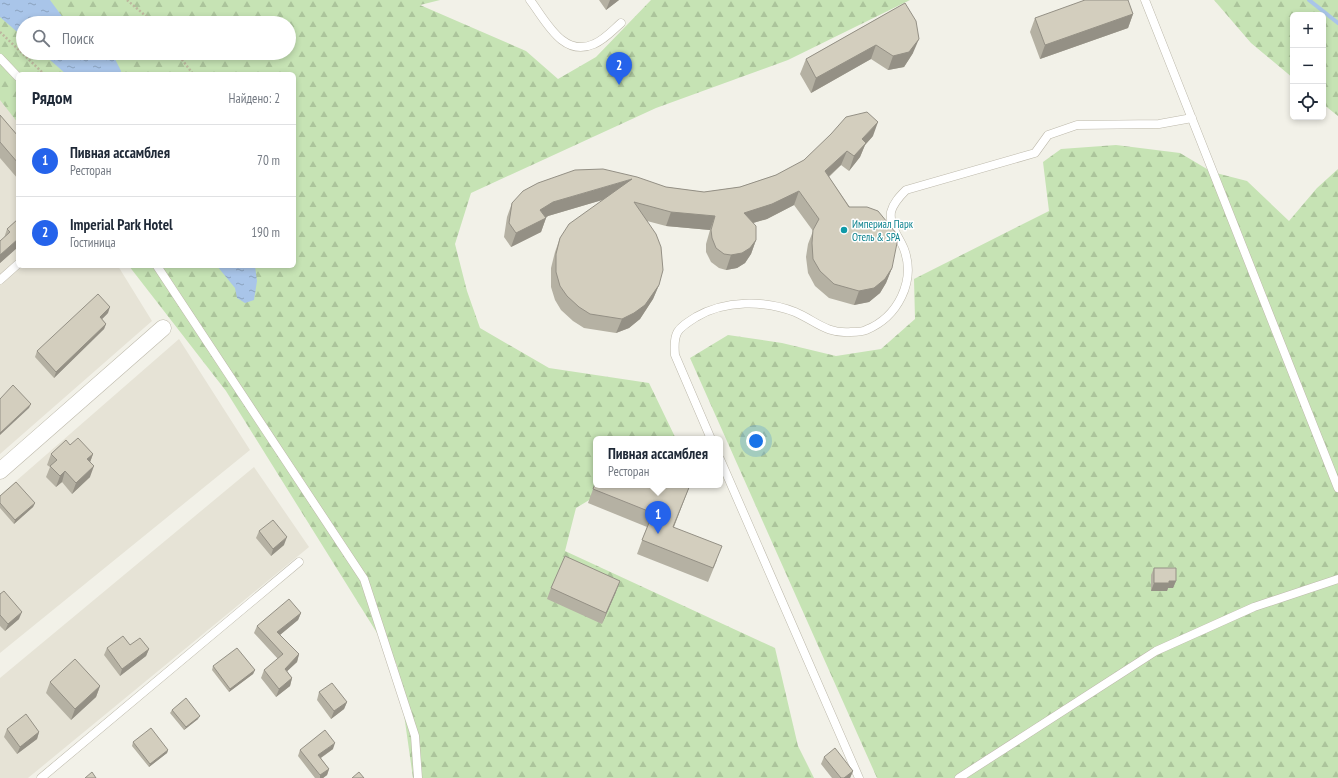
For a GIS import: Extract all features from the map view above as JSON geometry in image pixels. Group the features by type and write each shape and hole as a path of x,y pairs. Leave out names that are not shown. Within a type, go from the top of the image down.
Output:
{"street":[{"path":"0,471 163,328"}],"lane":[{"path":"530,0 561,41 572,47 584,47 595,44 621,23"},
{"path":"1145,0 1338,488"},
{"path":"0,58 16,75"},
{"path":"710,436 675,355 674,341 679,328 710,309 741,303 773,305 796,313 823,328 840,333 866,331 887,318 900,302 908,281 909,263 904,247 892,225 891,212 897,200 906,190 1035,153 1048,135 1077,126 1159,124 1192,118"},
{"path":"0,280 16,266"},
{"path":"158,268 364,579 415,736 418,778"},
{"path":"723,466 860,778"},
{"path":"41,778 299,562"},
{"path":"959,778 1156,652 1254,608 1338,579"}],"path":[{"path":"127,0 146,16"},
{"path":"0,32 16,47"},
{"path":"29,60 42,72"},
{"path":"182,60 191,72"}],"shaded area":[{"path":"0,97 16,115 16,268 119,268 152,321 0,454"},
{"path":"179,339 250,450 0,653 0,495"},
{"path":"254,467 309,547 28,778 0,778 0,678"}],"green space":[{"path":"0,0 440,0 420,5 526,51 558,79 596,57 651,0 910,0 788,60 656,108 471,193 455,244 467,291 480,328 549,368 649,383 675,436 593,436 593,488 609,488 576,508 565,551 775,648 798,746 814,778 413,778 397,665 226,391 131,268 296,268 296,72 16,72 16,120 0,100"},
{"path":"1214,0 1338,0 1338,116 1326,106 1326,12 1290,12 1290,76 1251,43"},
{"path":"1116,145 1180,153 1212,172 1247,181 1289,221 1317,188 1338,169 1338,778 877,778 690,358 728,335 782,343 836,356 881,349 915,319 914,279 1049,211 1043,162 1061,149"}],"water":[{"path":"0,0 50,0 62,16 16,16 16,31 0,17"},
{"path":"50,60 116,60 121,71 121,72 64,72"},
{"path":"219,268 255,268 257,281 254,300 245,303 237,298 235,288"}],"building":[{"path":"1085,0 1128,0 1133,14 1045,45 1035,18"},
{"path":"905,3 916,21 919,39 909,52 893,56 876,45 816,78 806,59"},
{"name":"Империал Парк Отель & SPA","path":"867,112 878,122 862,139 866,143 854,156 847,151 825,171 849,207 867,207 878,211 896,233 897,243 892,268 885,279 874,288 859,291 834,284 820,271 813,259 812,243 813,230 819,219 799,191 772,204 744,213 756,226 756,240 750,248 742,253 731,255 724,254 716,248 711,230 715,216 671,212 634,202 656,234 661,247 663,270 659,285 645,305 622,319 590,314 579,307 567,296 560,286 556,272 556,254 560,238 569,224 632,179 553,202 540,210 546,218 516,233 509,223 512,203 523,191 538,183 575,170 603,169 637,177 666,187 704,192 740,187 776,175 804,160 846,117"},
{"path":"0,115 16,134 16,161 0,142"},
{"path":"16,221 16,241 0,255 0,241 10,232 7,229"},
{"path":"98,294 110,307 100,317 106,324 56,372 37,351"},
{"path":"13,385 31,404 0,433 0,399"},
{"path":"78,438 93,454 87,459 94,466 76,483 65,471 60,476 50,466 57,460 51,454 66,440 70,445"},
{"path":"16,482 35,503 15,520 0,503 0,496"},
{"path":"689,488 673,527 722,546 713,568 642,540 653,513 593,489"},
{"path":"273,520 287,537 273,549 259,531"},
{"path":"565,556 620,581 606,613 551,588"},
{"path":"1154,568 1176,568 1176,581 1169,581 1169,583 1154,583"},
{"path":"4,591 22,612 8,624 0,615 0,594"},
{"path":"289,599 301,613 277,632 299,654 285,669 292,678 279,689 264,670 283,654 257,626"},
{"path":"123,636 130,645 140,638 149,649 122,669 107,648"},
{"path":"237,648 255,670 230,689 213,666"},
{"path":"75,659 100,686 75,709 50,682"},
{"path":"332,683 347,702 334,711 319,692"},
{"path":"186,698 200,716 186,727 172,710"},
{"path":"26,714 39,732 20,747 7,729"},
{"path":"151,728 168,750 150,764 133,742"},
{"path":"325,730 335,743 318,755 329,769 320,775 300,750"},
{"path":"835,748 853,771 844,778 841,778 824,757"},
{"path":"92,772 96,778 85,778"},
{"path":"359,772 364,778 352,778"}],"waterway":[{"path":"1309,0 1338,23"}],"place":[{"name":"Imperial Park Hotel","path":"619,85"},
{"name":"Империал Парк Отель & SPA","path":"844,230"},
{"name":"Пивная ассамблея","path":"658,534"}]}
